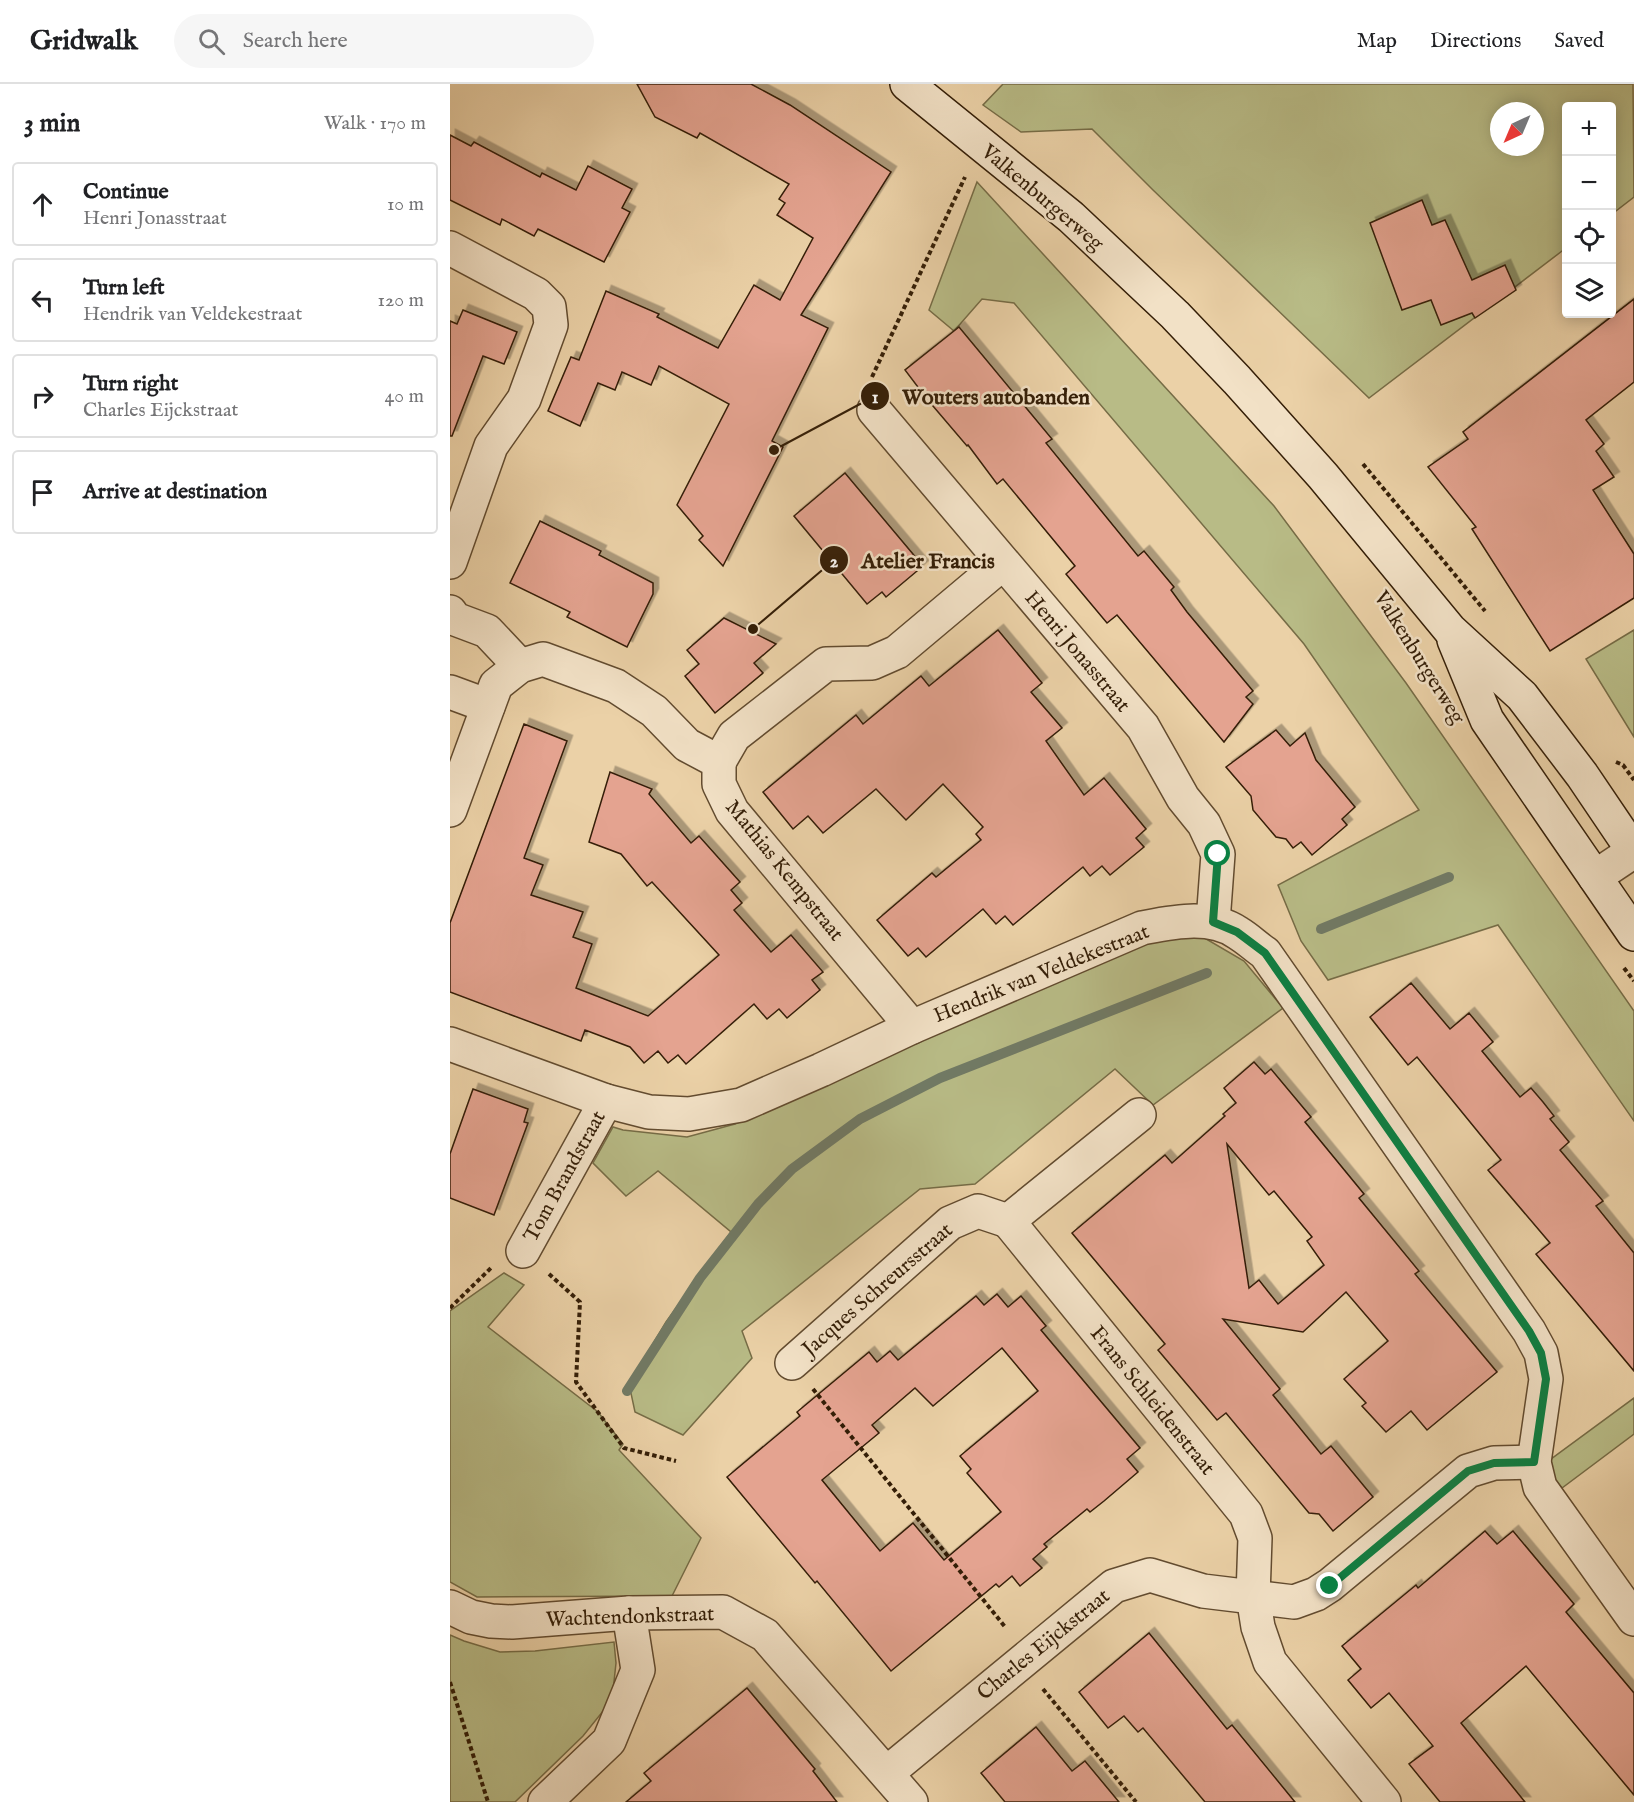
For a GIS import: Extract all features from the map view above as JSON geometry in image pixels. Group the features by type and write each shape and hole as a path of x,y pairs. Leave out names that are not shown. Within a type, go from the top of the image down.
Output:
{"street":[{"name":"Valkenburgerweg","path":"907,84 1071,217 1175,315 1237,380 1323,476 1450,630 1522,696 1582,775 1634,851"},
{"path":"450,248 536,294 549,307 551,325 524,399 491,446 450,562"},
{"name":"Henri Jonasstraat","path":"874,410 1143,727 1183,798 1204,824 1218,854 1213,922"},
{"path":"450,810 496,685 520,666 543,659 616,686 654,711 687,745 719,762 734,736 826,664 872,663 897,652 1003,563"},
{"path":"450,612 455,619 487,631 520,666"},
{"name":"Valkenburgerweg","path":"1450,630 1487,720 1634,934"},
{"path":"450,692 488,706"},
{"name":"Mathias Kempstraat","path":"719,762 719,784 732,811 912,1027"},
{"path":"1595,877 1634,851"},
{"name":"Hendrik van Veldekestraat","path":"450,1044 606,1101 649,1112 689,1114 741,1105 912,1027 1142,928 1178,921 1213,922 1237,932 1265,953 1529,1331 1541,1353 1546,1379 1534,1462 1540,1487 1634,1619"},
{"name":"Tom Brandstraat","path":"523,1251 606,1101"},
{"path":"1008,1221 1139,1115"},
{"name":"Jacques Schreursstraat","path":"792,1363 950,1223 978,1211 1008,1221"},
{"name":"Frans Schleidenstraat","path":"1008,1221 1246,1514 1255,1538 1253,1596 1258,1627 1270,1662 1384,1802"},
{"name":"Charles Eijckstraat","path":"887,1773 1114,1586 1150,1575 1203,1591 1294,1602 1330,1586 1468,1471 1494,1463 1534,1462"},
{"name":"Wachtendonkstraat","path":"450,1607 471,1617 512,1622 629,1613 723,1612 765,1635 911,1802"},
{"path":"545,1802 609,1741 638,1670 629,1613"}],"path":[{"path":"874,410 884,393 872,378 980,144"},
{"path":"1622,964 1634,981"},
{"path":"450,1308 499,1260 523,1251 580,1302 576,1382 624,1448 676,1461"},
{"path":"792,1363 1136,1802"},
{"path":"450,1682 488,1802"}],"green space":[{"path":"1003,84 1633,84 1634,197 1616,211 1616,102 1562,102 1562,251 1369,398 1092,129 1021,132 983,105"},
{"path":"977,182 1274,506 1406,683 1634,1011 1634,1121 1498,925 1328,980 1301,941 1278,885 1419,810 1304,644 1014,303 982,299 954,331 929,310"},
{"path":"1634,630 1634,737 1586,659"},
{"path":"1196,933 1244,961 1283,1008 1153,1105 1115,1069 975,1184 920,1189 742,1331 752,1358 683,1435 635,1412 629,1384 666,1322 731,1232 658,1171 626,1196 593,1163 613,1127 687,1137 735,1124 1107,952"},
{"path":"504,1273 524,1285 488,1327 598,1412 623,1444 619,1450 701,1538 672,1596 477,1597 450,1582 450,1311"},
{"path":"1634,1398 1634,1434 1562,1488 1543,1465"},
{"path":"450,1635 500,1652 535,1651 614,1642 616,1663 612,1700 583,1736 515,1802 450,1802"}],"building":[{"path":"637,84 751,84 790,105 891,172 801,315 828,328 772,441 783,447 723,566 699,540 703,536 677,505 729,404 659,366 651,385 622,372 615,390 598,383 580,426 548,411 571,357 579,360 606,291 659,314 657,317 718,348 754,285 780,300 813,238 777,215 785,203 779,199 789,184 700,133 697,138 655,117"},
{"path":"450,135 471,146 474,142 540,177 542,173 576,190 588,166 632,189 622,208 630,212 604,262 538,229 534,236 502,219 500,225 450,200"},
{"path":"1422,200 1432,225 1445,220 1472,280 1505,265 1516,290 1475,318 1472,313 1441,325 1431,300 1402,310 1370,223"},
{"path":"1634,299 1634,382 1586,420 1604,444 1596,451 1614,477 1593,490 1634,554 1634,598 1550,651 1472,529 1476,527 1428,467 1468,439 1463,432 1610,318 1616,318 1616,313"},
{"path":"463,310 517,332 504,364 483,356 452,436 450,436 450,321 457,324"},
{"path":"959,327 1052,439 1046,443 1138,556 1144,551 1174,587 1171,590 1187,612 1253,691 1246,697 1253,704 1224,742 1117,615 1107,623 1066,574 1075,566 1003,479 997,484 968,445 927,399 905,370"},
{"path":"845,473 923,566 886,597 882,592 867,604 794,516"},
{"path":"540,521 601,551 599,555 653,583 653,594 627,647 567,617 570,612 510,583"},
{"path":"724,618 776,644 754,663 763,673 715,713 685,676 699,664 687,650"},
{"path":"998,630 1042,683 1031,692 1062,728 1046,741 1084,795 1104,778 1146,829 1136,838 1144,847 1110,875 1102,866 1090,876 1083,867 1013,925 1005,916 996,924 983,909 926,957 918,948 908,956 877,920 932,873 936,877 981,840 976,834 983,827 943,784 906,820 876,789 823,833 808,816 793,829 763,792 856,715 863,724 921,676 929,686"},
{"path":"524,724 567,741 524,858 543,865 531,895 583,912 573,937 592,944 576,988 648,1016 719,955 652,882 647,886 621,854 589,842 610,772 652,789 649,794 691,843 699,836 740,882 731,890 742,903 734,910 771,952 791,935 823,972 812,980 820,990 787,1018 779,1009 767,1019 754,1004 686,1064 678,1055 668,1063 658,1051 644,1063 630,1047 585,1030 581,1041 450,992 450,923"},
{"path":"1276,730 1290,746 1305,733 1316,760 1355,807 1342,819 1347,825 1312,855 1301,842 1293,848 1286,839 1276,837 1253,810 1251,796 1226,767"},
{"path":"1411,983 1450,1029 1469,1013 1493,1042 1482,1051 1520,1097 1531,1088 1543,1102 1554,1116 1550,1119 1569,1142 1560,1150 1603,1201 1596,1206 1634,1253 1634,1371 1536,1254 1550,1243 1488,1170 1501,1160 1417,1057 1408,1065 1370,1017"},
{"path":"1254,1062 1265,1074 1271,1069 1311,1117 1305,1122 1364,1194 1359,1198 1419,1271 1415,1274 1497,1372 1427,1430 1411,1411 1386,1432 1362,1406 1366,1403 1344,1379 1388,1341 1346,1292 1303,1332 1223,1319 1280,1389 1273,1395 1321,1454 1331,1446 1373,1497 1333,1531 1319,1514 1309,1513 1226,1413 1217,1420 1158,1350 1165,1344 1072,1233 1165,1155 1172,1163 1225,1116 1223,1114 1236,1103 1224,1088","holes":["1227,1144 1269,1195 1274,1191 1312,1237 1307,1241 1324,1265 1278,1304 1259,1280 1249,1288"]},
{"path":"473,1089 528,1109 524,1122 528,1123 494,1215 450,1198 450,1154"},
{"path":"997,1294 1008,1307 1021,1296 1046,1326 1041,1330 1140,1448 1127,1459 1138,1472 1090,1512 1087,1509 1044,1544 1047,1547 1033,1559 1042,1568 1020,1586 1012,1576 999,1587 996,1584 891,1671 727,1477 800,1416 797,1412 869,1352 877,1362 890,1351 898,1360 976,1296 984,1305","holes":["1002,1348 1038,1391 960,1456 971,1469 967,1473 1001,1512 944,1560 913,1523 880,1551 822,1480 879,1433 872,1425 915,1388 933,1406"]},
{"path":"1485,1531 1497,1544 1513,1531 1574,1604 1566,1612 1634,1693 1634,1795 1526,1666 1461,1723 1525,1802 1440,1802 1409,1764 1433,1746 1389,1693 1371,1708 1348,1680 1361,1669 1342,1646 1416,1585 1418,1588"},
{"path":"1149,1633 1227,1729 1232,1725 1295,1802 1205,1802 1143,1728 1138,1732 1124,1716 1108,1728 1079,1692"},
{"path":"747,1688 815,1769 813,1771 837,1802 626,1802 651,1781 644,1773"},
{"path":"1036,1727 1072,1771 1085,1761 1119,1802 1005,1802 981,1773"}],"waterway":[{"path":"1321,929 1449,877"},
{"path":"627,1391 700,1278 758,1204 792,1169 860,1119 940,1078 1207,973"}],"place":[{"name":"Wouters autobanden","path":"774,450"},
{"name":"Atelier Francis","path":"753,629"}],"route":[{"path":"1218,854 1213,922 1237,932 1265,953 1529,1331 1541,1353 1546,1379 1534,1462 1494,1463 1468,1471 1330,1586"}]}
